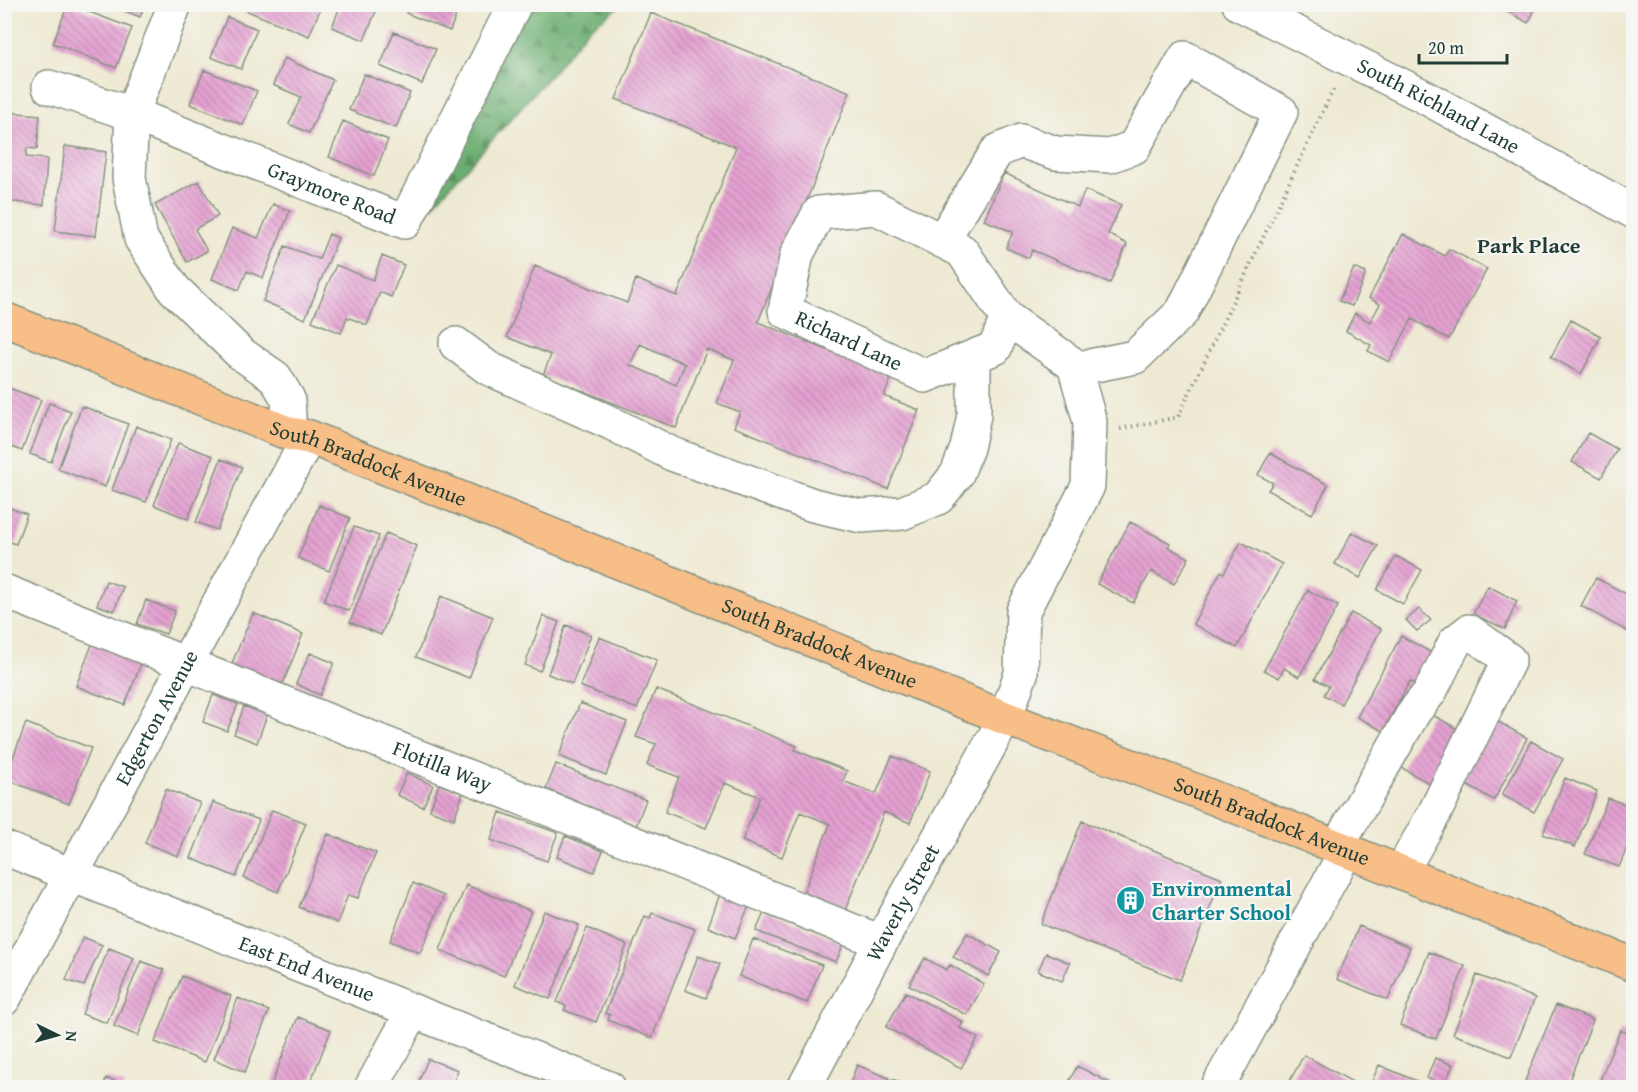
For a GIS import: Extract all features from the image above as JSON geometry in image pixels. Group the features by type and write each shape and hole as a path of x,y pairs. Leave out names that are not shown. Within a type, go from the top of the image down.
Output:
{"main road":[{"name":"South Braddock Avenue","path":"4,319 1005,718 1194,790 1634,965"}],"street":[{"path":"175,4 132,114 129,178 141,239 174,289 240,353 275,377 288,399 299,436"},
{"name":"Graymore Road","path":"49,87 132,114 405,222 515,4"},
{"name":"South Richland Lane","path":"1239,4 1423,96 1634,212"},
{"path":"942,241 997,151 1021,141 1056,153 1089,155 1110,156 1134,147 1185,58 1281,112 1182,312 1135,357 1075,369 1090,422 1088,486 1023,610 1021,674 1005,718"},
{"name":"Richard Lane","path":"1007,318 995,348 925,376 785,310 797,254 819,213 876,208 962,251 1007,318 1074,365 1075,369"},
{"path":"456,344 488,368 611,423 672,454 813,505 861,516 902,513 938,498 957,474 967,448 974,415 974,357"},
{"name":"Edgerton Avenue","path":"4,999 185,663 299,436"},
{"name":"Flotilla Way","path":"4,591 881,942"},
{"path":"1217,1088 1414,712 1430,692 1455,642 1469,631 1509,660 1435,812 1401,872"},
{"name":"Waverly Street","path":"804,1088 881,942 1005,718"},
{"name":"East End Avenue","path":"4,848 72,873 609,1088"},
{"path":"371,1088 413,1011"}],"green space":[{"path":"526,5 621,5 587,30 553,72 425,214"}],"building":[{"path":"68,4 132,28 116,68 53,43"},
{"path":"108,4 145,4 140,17"},
{"path":"241,4 315,4 321,7 309,36 240,8"},
{"path":"341,4 379,4 364,40 332,27"},
{"path":"409,4 460,4 450,31 406,13"},
{"path":"1495,4 1538,4 1528,23"},
{"path":"651,13 850,92 758,322 892,376 884,396 919,410 888,489 734,427 740,412 717,403 734,360 707,349 676,428 543,375 551,355 507,337 535,266 627,303 636,279 677,296 736,147 616,99","holes":["640,344 685,364 676,385 630,365"]},
{"path":"227,17 257,29 241,69 211,57"},
{"path":"394,32 436,49 422,84 380,66"},
{"path":"284,58 333,80 309,133 289,124 301,97 273,85"},
{"path":"204,70 257,91 243,125 190,104"},
{"path":"364,74 410,93 396,128 349,110"},
{"path":"6,112 40,115 37,149 27,148 26,157 47,159 44,205 4,201"},
{"path":"343,121 388,140 374,176 329,157"},
{"path":"65,146 106,152 96,236 55,231"},
{"path":"1004,173 1078,207 1085,190 1121,205 1108,234 1127,244 1110,283 1032,250 1029,258 1006,248 1013,232 984,220"},
{"path":"199,181 218,216 195,229 207,251 187,262 155,205"},
{"path":"273,204 290,211 263,278 247,271 239,290 212,279 232,228 258,238"},
{"path":"329,234 338,238 305,319 263,301 285,246 319,259"},
{"path":"1403,234 1445,256 1449,249 1487,269 1449,339 1412,319 1389,362 1368,351 1371,345 1346,331 1355,313 1370,322 1380,304 1369,298"},
{"path":"382,256 404,265 391,297 380,292 367,325 347,317 341,333 312,321 336,265 373,280"},
{"path":"1354,268 1366,273 1352,306 1339,301"},
{"path":"1571,320 1601,336 1581,374 1551,357"},
{"path":"4,386 41,400 22,451 4,444"},
{"path":"49,403 71,411 51,462 30,454"},
{"path":"82,406 128,424 105,487 58,469"},
{"path":"136,426 171,440 146,502 112,490"},
{"path":"1588,433 1617,449 1601,478 1572,462"},
{"path":"178,443 213,456 188,519 154,505"},
{"path":"1270,453 1328,485 1312,514 1268,490 1273,483 1258,475"},
{"path":"221,459 242,467 217,530 196,522"},
{"path":"319,505 350,518 329,571 298,558"},
{"path":"4,506 27,514 16,544 4,540"},
{"path":"1130,522 1170,543 1168,547 1189,558 1174,584 1151,571 1133,603 1097,584"},
{"path":"354,527 379,536 349,611 324,601"},
{"path":"1352,532 1378,546 1360,578 1335,564"},
{"path":"386,533 417,546 381,635 350,622"},
{"path":"1241,542 1282,564 1237,648 1193,624 1221,571 1224,573"},
{"path":"1396,556 1422,570 1403,604 1377,590"},
{"path":"1596,578 1634,598 1634,635 1581,606"},
{"path":"106,581 123,587 114,611 97,605"},
{"path":"1488,586 1517,601 1505,629 1473,614"},
{"path":"1308,590 1338,606 1299,677 1284,668 1279,678 1264,670"},
{"path":"441,596 493,617 469,678 416,657"},
{"path":"146,600 175,611 166,634 137,624"},
{"path":"1419,609 1431,620 1417,631 1406,620"},
{"path":"253,613 303,634 281,688 230,668"},
{"path":"1351,613 1381,629 1341,704 1324,695 1329,686 1315,679"},
{"path":"543,616 559,622 540,671 525,665"},
{"path":"566,625 591,635 572,684 548,674"},
{"path":"1401,636 1445,660 1428,691 1410,681 1383,731 1357,717"},
{"path":"599,637 657,660 637,709 580,686"},
{"path":"93,642 142,661 125,705 76,686"},
{"path":"310,653 334,663 320,695 296,684"},
{"path":"656,689 797,746 795,750 847,771 843,781 876,794 892,756 930,771 910,823 884,812 844,913 802,896 830,824 800,812 782,857 742,841 760,797 725,783 706,828 665,812 679,777 647,765 656,744 636,737"},
{"path":"213,695 238,704 227,731 203,722"},
{"path":"580,703 627,722 606,775 559,756"},
{"path":"244,706 267,715 257,743 234,734"},
{"path":"1431,714 1463,732 1434,786 1402,768"},
{"path":"1495,720 1527,738 1494,800 1461,782"},
{"path":"26,723 91,748 69,804 5,779"},
{"path":"1531,741 1563,759 1534,812 1502,795"},
{"path":"556,764 646,800 636,826 546,789"},
{"path":"407,773 433,785 423,807 397,795"},
{"path":"1565,778 1597,791 1575,847 1543,834"},
{"path":"439,784 463,793 454,819 430,810"},
{"path":"166,789 200,803 178,856 145,843"},
{"path":"1608,798 1634,808 1634,830 1619,867 1585,854"},
{"path":"213,802 259,820 236,877 191,858"},
{"path":"272,810 306,823 278,892 244,878"},
{"path":"500,812 558,833 547,861 491,840"},
{"name":"Environmental Charter School","path":"1082,821 1222,878 1180,980 1041,924"},
{"path":"328,834 376,853 358,898 348,895 337,923 299,907"},
{"path":"565,836 603,851 594,872 557,857"},
{"path":"413,883 444,896 420,953 390,941"},
{"path":"466,885 531,911 504,976 440,950"},
{"path":"720,894 749,906 735,938 708,927"},
{"path":"544,911 579,925 550,999 515,985"},
{"path":"765,911 844,943 836,962 756,931"},
{"path":"652,913 695,929 652,1038 608,1020 610,1015 605,1013 645,916 650,918"},
{"path":"1359,926 1410,947 1388,1000 1337,979"},
{"path":"587,928 627,945 596,1022 564,1010 566,1006 557,1002"},
{"path":"967,933 1001,952 988,976 953,957"},
{"path":"83,937 102,945 84,986 66,980"},
{"path":"753,939 822,965 807,1003 739,976"},
{"path":"109,948 134,958 107,1023 82,1014"},
{"path":"1429,952 1465,966 1436,1039 1400,1025"},
{"path":"1046,953 1070,963 1062,981 1038,971"},
{"path":"698,956 720,964 706,998 685,990"},
{"path":"925,958 946,970 950,965 984,984 967,1015 909,985"},
{"path":"141,961 164,970 138,1036 114,1026"},
{"path":"1477,975 1535,998 1511,1057 1453,1034"},
{"path":"182,976 231,996 205,1062 155,1042"},
{"path":"906,992 963,1022 960,1028 978,1038 961,1068 886,1027"},
{"path":"238,998 269,1011 245,1072 214,1059"},
{"path":"1556,1005 1593,1020 1566,1088 1541,1088 1525,1081"},
{"path":"298,1017 331,1030 308,1088 270,1088"},
{"path":"1620,1030 1634,1036 1634,1088 1597,1088"},
{"path":"1304,1055 1358,1085 1357,1088 1286,1088"},
{"path":"1435,1058 1453,1065 1444,1085 1427,1078"},
{"path":"428,1059 458,1070 451,1088 416,1088"},
{"path":"857,1065 889,1078 885,1088 848,1088"},
{"path":"1379,1065 1419,1082 1417,1088 1370,1086"},
{"path":"1077,1066 1120,1088 1066,1088"},
{"path":"106,1078 125,1085 123,1088 103,1088"},
{"path":"892,1079 913,1087 913,1088 888,1088"}],"place":[{"name":"Environmental Charter School","path":"1131,901"}],"district":[{"name":"Park Place","path":"1529,245"}]}
